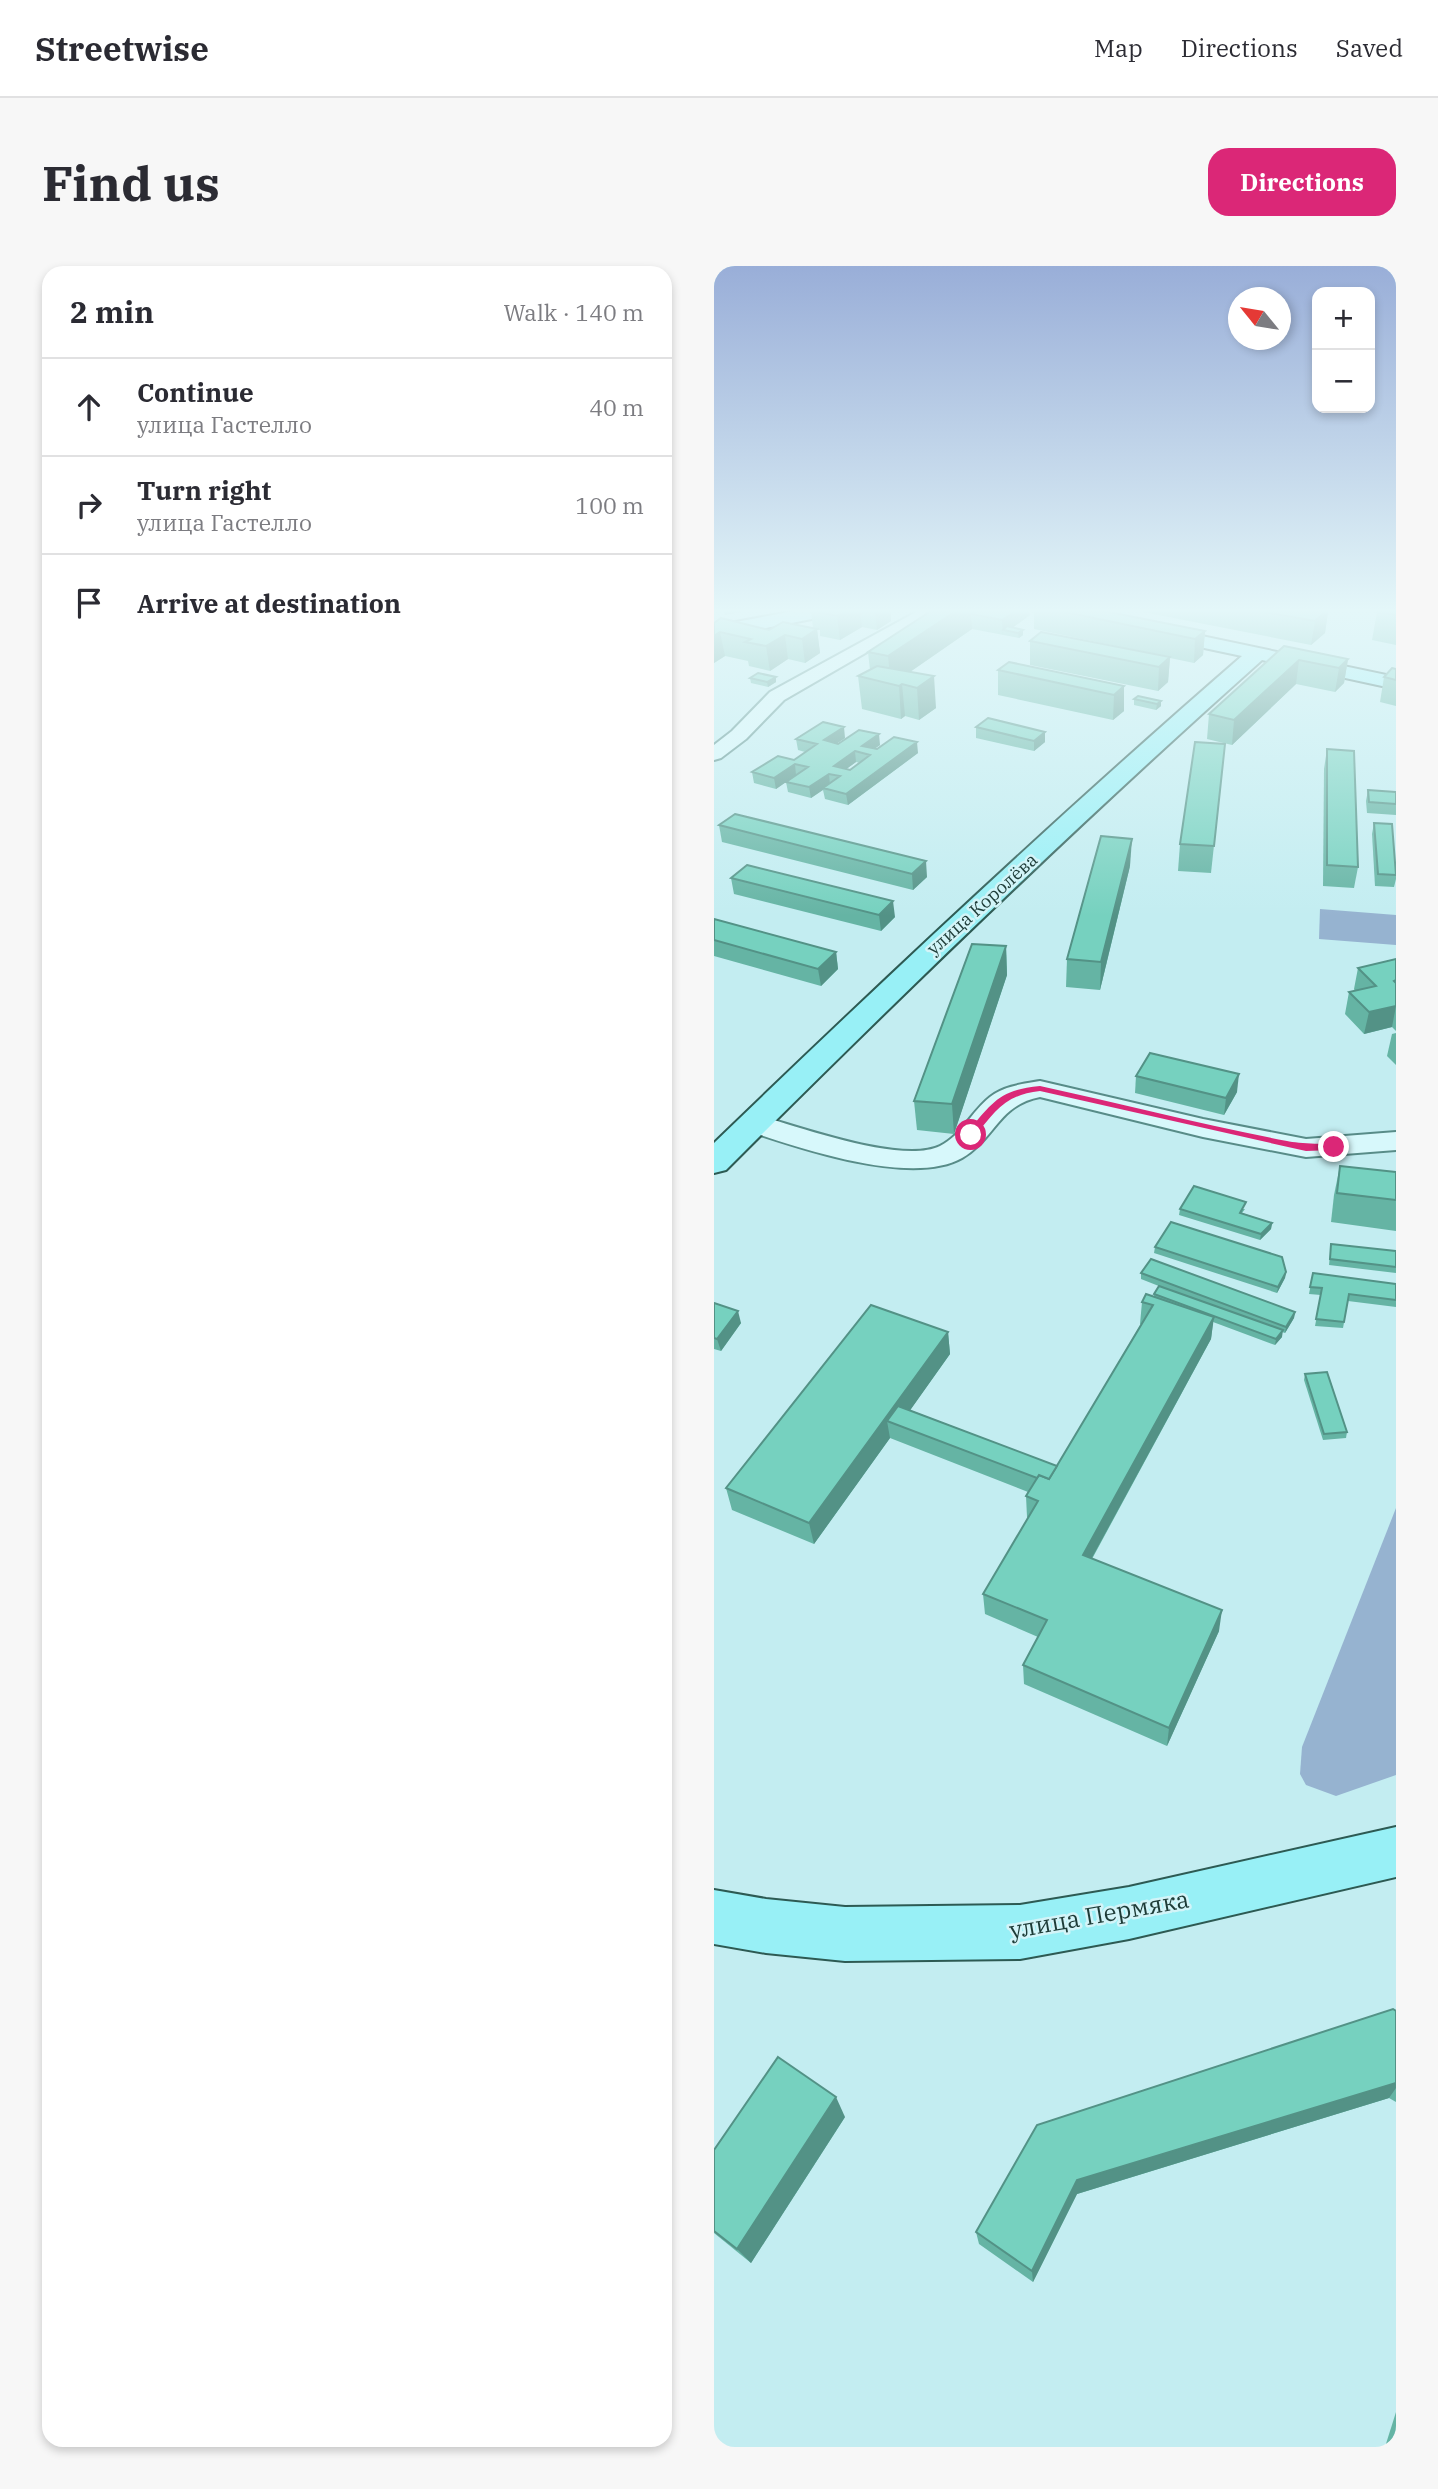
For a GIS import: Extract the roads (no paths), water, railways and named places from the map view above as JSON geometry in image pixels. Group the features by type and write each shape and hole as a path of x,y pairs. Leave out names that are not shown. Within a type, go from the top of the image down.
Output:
{"main road":[{"name":"улица Королёва","path":"714,1162 917,963 972,916 1190,713"},
{"name":"улица Пермяка","path":"714,1917 766,1926 845,1934 1020,1932 1129,1913 1396,1852"}],"street":[{"path":"714,754 739,736 761,713"},
{"path":"753,1123 881,1157 921,1159 950,1153 971,1135 1000,1100 1016,1091 1040,1088 1203,1128 1306,1148 1396,1141"}]}
